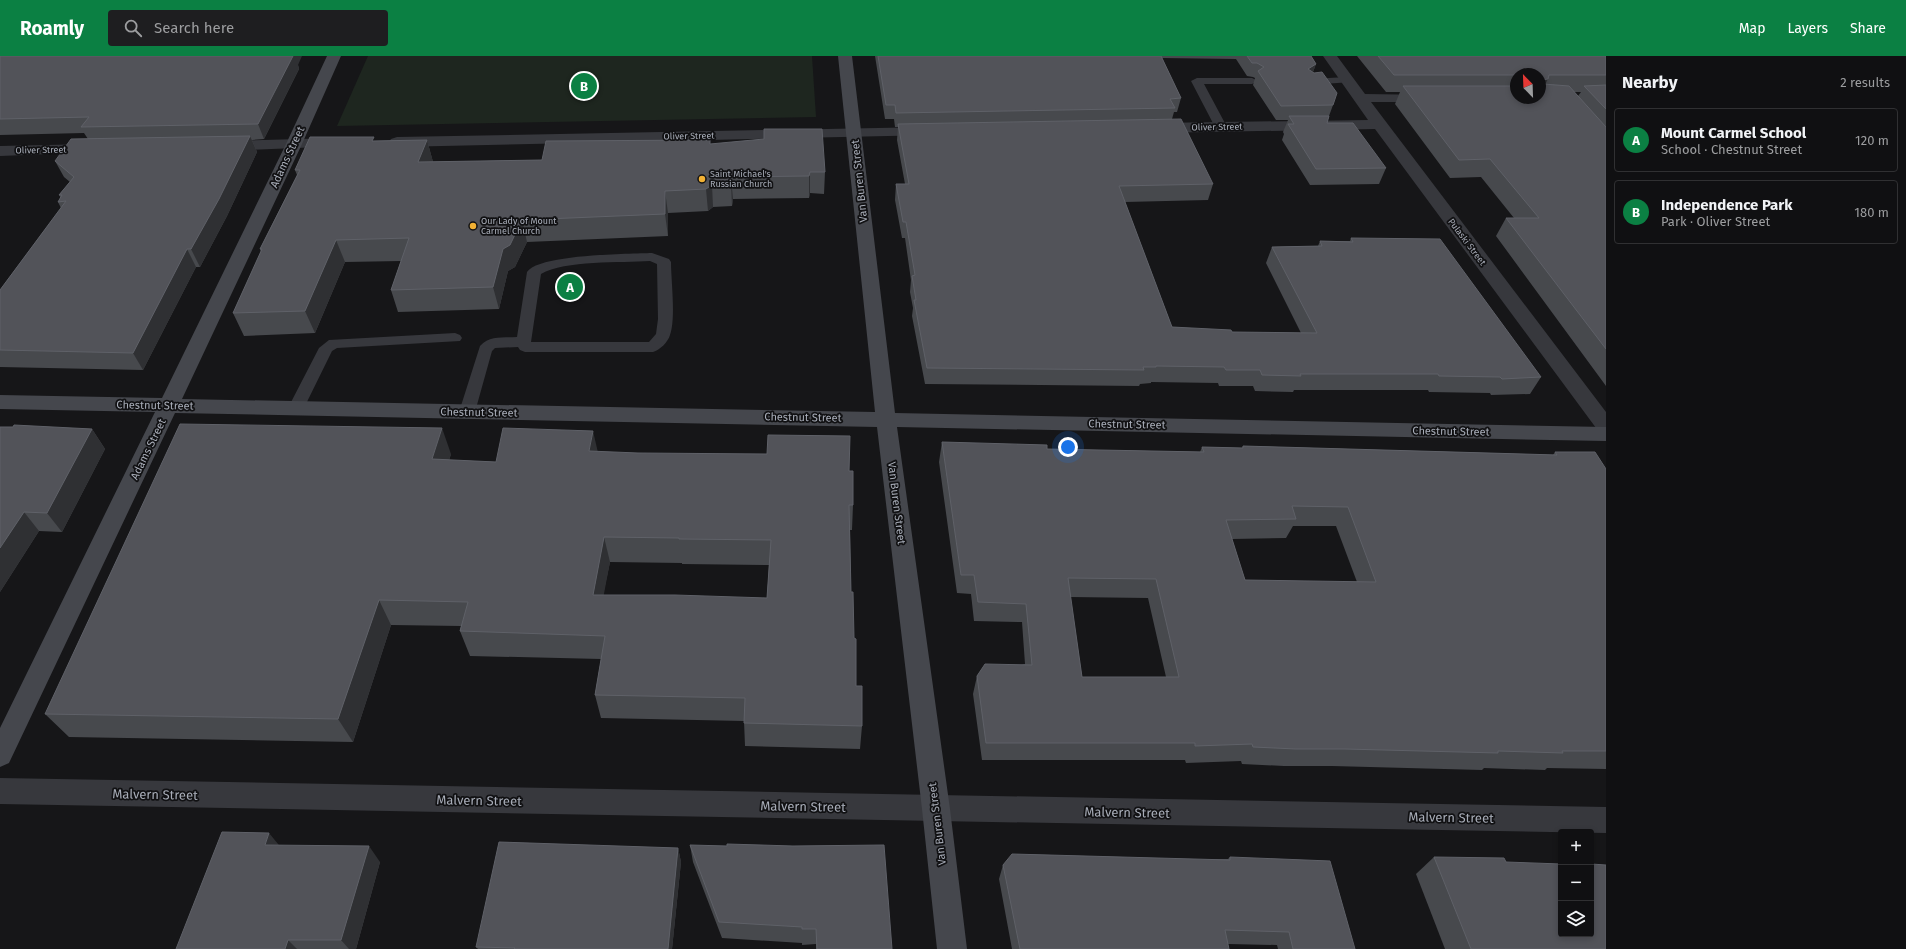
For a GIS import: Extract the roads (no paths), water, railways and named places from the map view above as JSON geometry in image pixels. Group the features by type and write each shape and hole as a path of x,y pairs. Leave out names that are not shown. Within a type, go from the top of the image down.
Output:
{"street":[{"name":"Adams Street","path":"0,755 294,144 334,56"},
{"name":"Van Buren Street","path":"845,56 886,419 936,809 952,949"},
{"name":"Pulaski Street","path":"1330,56 1379,124 1606,427"},
{"path":"1360,98 1439,98"},
{"name":"Oliver Street","path":"1142,128 1379,124"},
{"name":"Oliver Street","path":"382,142 943,131"},
{"path":"211,146 350,143"},
{"name":"Oliver Street","path":"0,151 110,149"},
{"name":"Chestnut Street","path":"0,402 1606,434"},
{"name":"Malvern Street","path":"0,791 1606,820"}],"lane":[{"path":"1310,82 1347,80"},
{"path":"1221,127 1197,81 1252,81"},
{"path":"652,257 664,262 665,318 663,335 653,346 525,347 524,342 534,272 538,268 554,263 652,257"},
{"path":"296,408 326,348 334,343 455,338"},
{"path":"467,412 485,350 491,343 524,342"}],"place":[{"name":"Independence Park","path":"584,86"},
{"name":"Saint Michael's Russian Church","path":"702,179"},
{"name":"Our Lady of Mount Carmel Church","path":"473,226"},
{"name":"Mount Carmel School","path":"570,287"}]}
